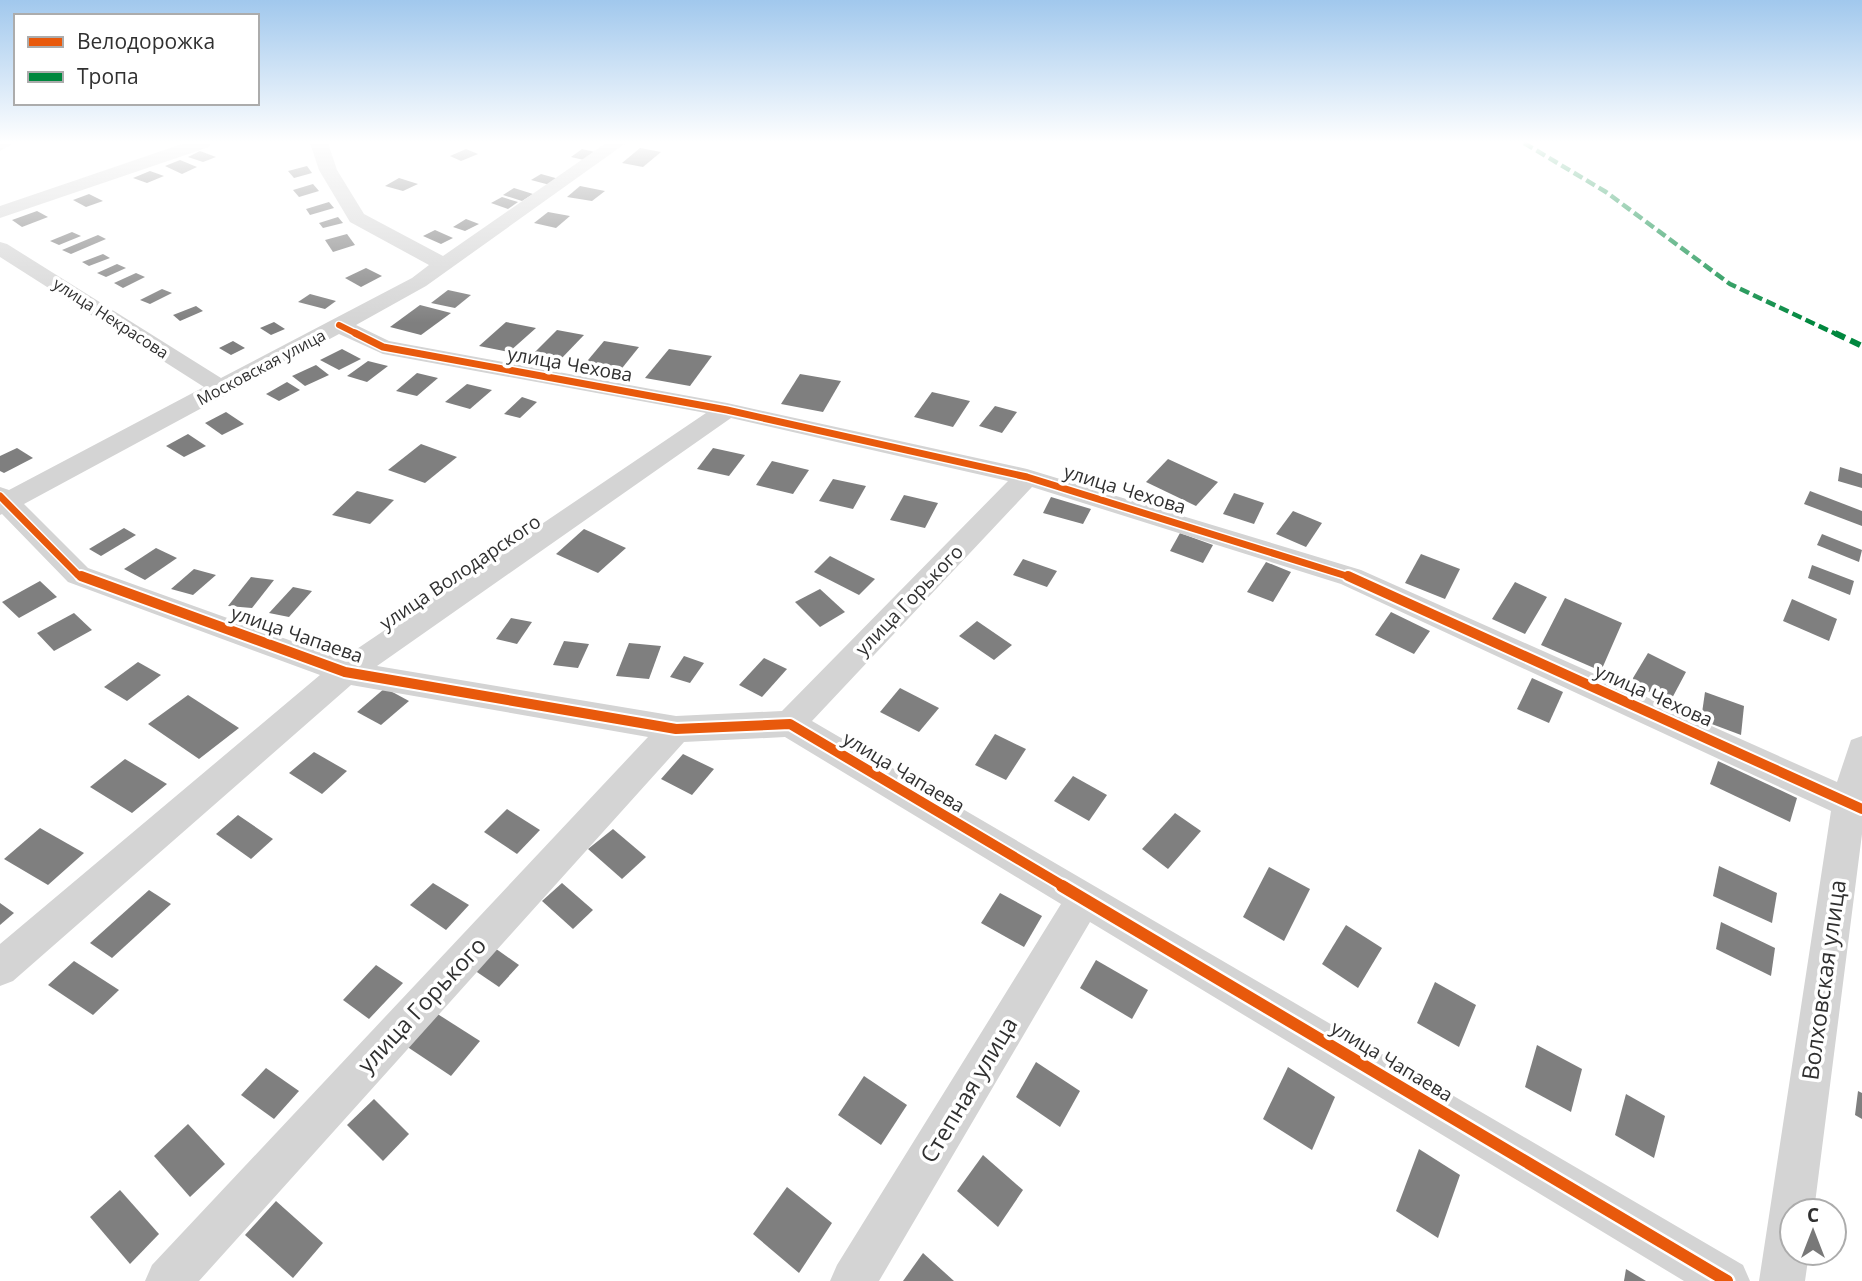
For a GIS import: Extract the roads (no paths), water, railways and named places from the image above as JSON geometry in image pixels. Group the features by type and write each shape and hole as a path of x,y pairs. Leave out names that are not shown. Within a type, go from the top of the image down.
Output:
{"street":[{"path":"0,212 28,203"},
{"path":"348,203 358,218 444,265"},
{"name":"Московская улица","path":"3,502 222,389 419,282 533,203"},
{"name":"улица Некрасова","path":"0,248 222,389"},
{"name":"улица Чехова","path":"339,325 383,347 727,410 1027,477 1351,577 1855,806"},
{"name":"улица Володарского","path":"0,968 345,672 727,410"},
{"name":"улица Горького","path":"790,724 1027,477"},
{"name":"улица Чапаева","path":"3,502 78,575 345,672 676,729 790,724 1727,1281"},
{"name":"улица Горького","path":"168,1281 676,729"},
{"name":"Волховская улица","path":"1794,1197 1862,749"},
{"name":"Степная улица","path":"853,1281 1084,899"}]}
